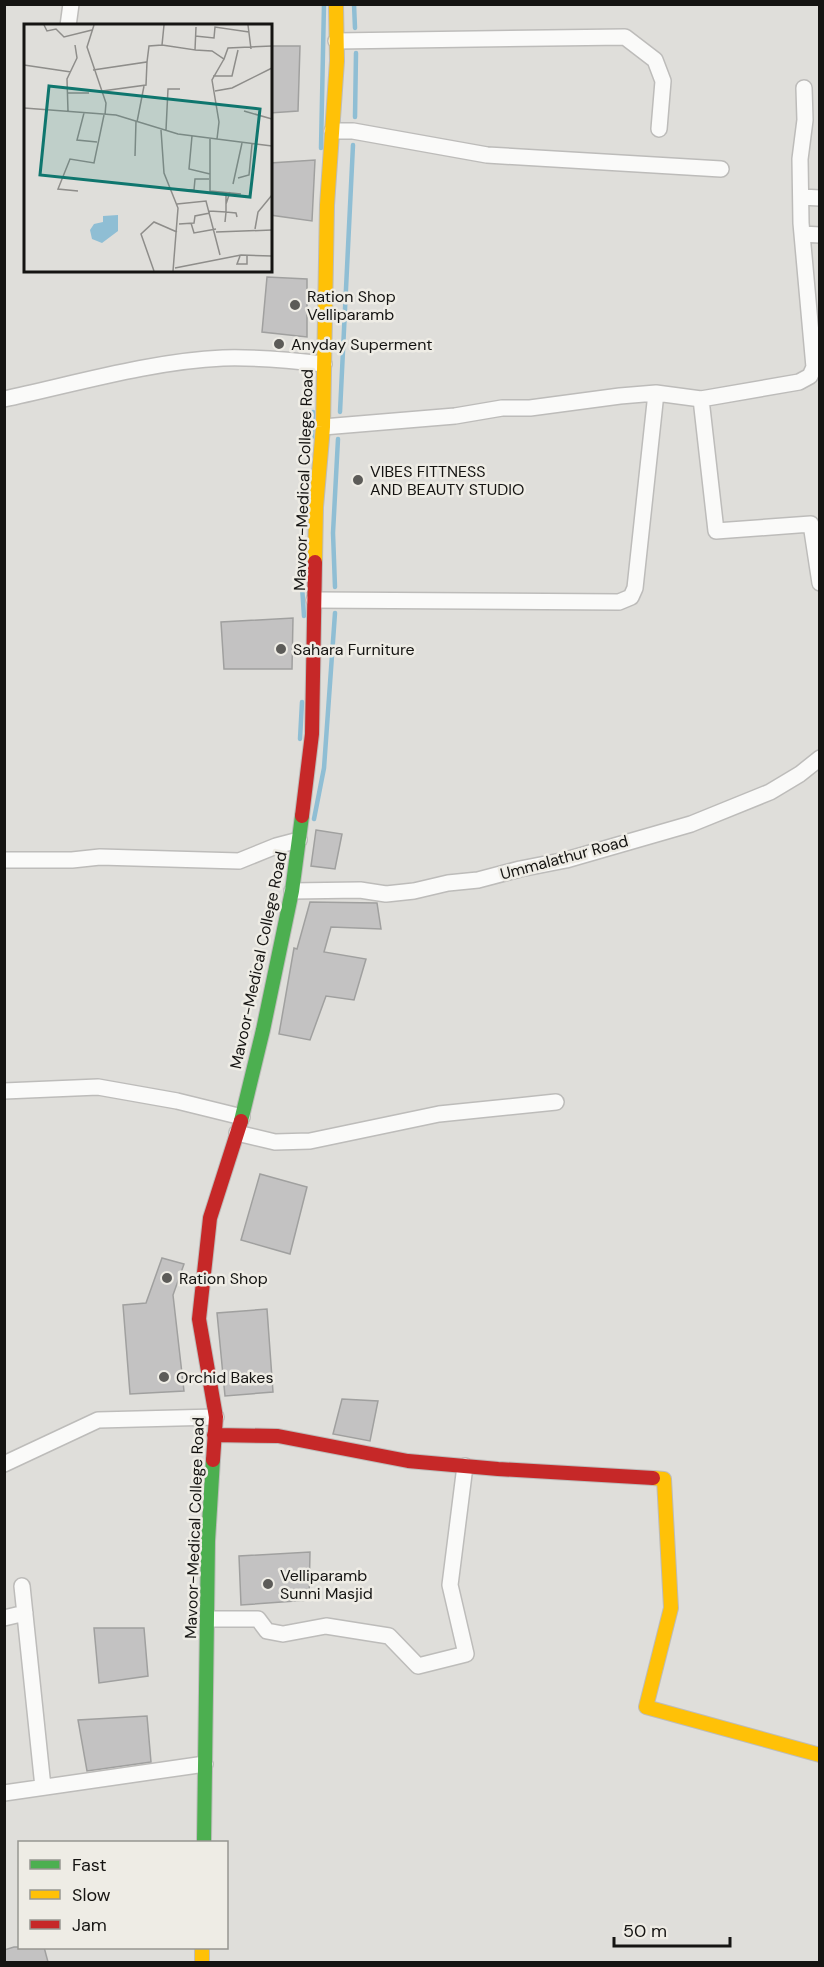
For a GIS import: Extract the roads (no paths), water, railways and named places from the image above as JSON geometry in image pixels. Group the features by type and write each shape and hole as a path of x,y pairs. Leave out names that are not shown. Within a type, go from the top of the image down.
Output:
{"main road":[{"name":"Mavoor-Medical College Road","path":"204,1841 208,1541 216,1417 199,1319 210,1218 242,1117 292,891 312,734 316,507 323,427 327,204 336,4"},
{"path":"214,1435 278,1437 408,1461 664,1479 671,1608 646,1707 819,1755"}],"street":[{"path":"68,24 70,4"},
{"path":"336,41 625,37 655,60 663,81 658,129"},
{"path":"323,427 455,416 502,408 531,408 656,393 701,399 799,382 810,376 817,368 802,234 800,159 805,120 804,88"},
{"path":"332,131 353,131 488,155 721,169"},
{"path":"801,196 819,198"},
{"path":"802,234 819,235"},
{"path":"4,399 165,364 221,358 279,358 324,364"},
{"path":"314,600 618,602 631,597 635,588 656,393"},
{"path":"701,399 716,531 811,524 819,583"},
{"name":"Ummalathur Road","path":"292,891 360,890 386,894 414,891 448,883 478,880 566,860 691,824 770,792 800,774 819,758"},
{"path":"4,860 100,856 239,861 276,846 299,840"},
{"path":"4,1091 98,1087 177,1101 242,1117"},
{"path":"237,1133 275,1142 310,1141 439,1114 556,1101"},
{"path":"4,1464 98,1420 216,1417"},
{"path":"207,1618 258,1619 267,1631 283,1634 326,1626 389,1636 418,1666 466,1654 450,1585 465,1466"},
{"path":"22,1587 43,1787"},
{"path":"4,1618 25,1613"},
{"path":"4,1793 205,1764"}],"waterway":[{"path":"321,148 324,4"},
{"path":"354,4 355,28"},
{"path":"355,117 356,53"},
{"path":"340,412 353,145"},
{"path":"312,437 313,412"},
{"path":"335,587 333,533 338,439"},
{"path":"304,616 302,586 305,547"},
{"path":"314,819 324,768 335,613"},
{"path":"300,739 302,702"}],"place":[{"name":"Ration Shop Velliparamb","path":"295,305"},
{"name":"Anyday Superment","path":"279,344"},
{"name":"VIBES FITTNESS AND BEAUTY STUDIO","path":"358,480"},
{"name":"Sahara Furniture","path":"281,649"},
{"name":"Ration Shop","path":"167,1278"},
{"name":"Orchid Bakes","path":"164,1377"},
{"name":"Velliparamb Sunni Masjid","path":"268,1584"}]}
